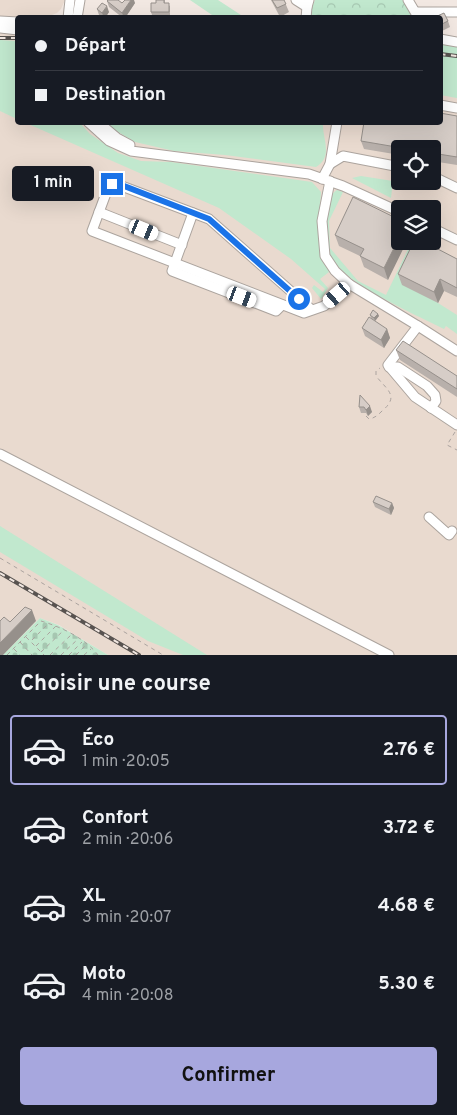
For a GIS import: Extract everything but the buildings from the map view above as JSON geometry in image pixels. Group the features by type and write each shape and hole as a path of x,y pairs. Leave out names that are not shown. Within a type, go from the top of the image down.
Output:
{"street":[{"path":"68,15 70,0"},
{"path":"78,15 80,0"},
{"path":"296,0 308,4"},
{"path":"414,7 457,12"},
{"path":"0,21 15,22"},
{"path":"0,28 15,30"},
{"path":"443,40 457,42"},
{"path":"443,106 457,108"},
{"path":"92,125 109,140 124,149 309,174 343,186 391,208"},
{"path":"101,125 125,142 142,149 169,155"},
{"path":"336,125 326,180 322,221 325,256 334,271 349,284 457,352"},
{"path":"330,164 343,156 391,165"},
{"path":"441,180 457,188"},
{"path":"312,310 209,219 119,184 112,184 92,231 304,313 324,306 349,284"},
{"path":"99,212 182,245"},
{"path":"175,263 192,213"},
{"path":"441,232 457,240"},
{"path":"388,366 418,326"},
{"path":"388,366 415,397 457,426"},
{"path":"388,366 398,367 427,386 435,395 436,401 431,408"},
{"path":"0,454 390,655"},
{"path":"429,517 449,535 452,532"}],"path":[{"path":"366,416 369,420 374,418 391,402 390,392 376,376 376,371 383,365 388,366"},
{"path":"457,430 447,445 457,450"},
{"path":"0,558 163,655"},
{"path":"7,655 41,621 57,626 71,634 97,654"},
{"path":"31,641 49,623"},
{"path":"36,646 57,626"},
{"path":"41,652 64,630"},
{"path":"50,655 71,634"},
{"path":"26,636 44,655"},
{"path":"62,655 78,639"},
{"path":"20,642 32,655"},
{"path":"69,655 82,642"},
{"path":"76,655 86,645"},
{"path":"14,648 20,655"},
{"path":"84,655 91,648"},
{"path":"10,652 13,655"}],"shaded area":[{"path":"0,0 65,0 61,9 52,15 0,16"},
{"path":"0,31 15,31 15,125 443,125 443,45 457,47 457,655 108,655 59,625 40,618 3,655 0,655"}],"green space":[{"path":"190,0 218,0 241,15 212,15"},
{"path":"315,0 402,0 412,15 310,15"},
{"path":"0,40 15,41 15,118 0,111"},
{"path":"443,45 457,47 457,98 443,96"},
{"path":"31,125 82,125 90,134 118,153 141,161 171,162 312,182 321,192 321,242 329,272 320,279 328,288 321,299 312,288 314,285 323,292 325,289 291,259 219,208"},
{"path":"323,125 326,152 325,158 316,167 225,155 174,151 135,142 108,126"},
{"path":"361,176 391,181 391,198 352,178"},
{"path":"337,190 343,192 329,221 330,248 358,281 386,295 408,250 426,250 438,303 457,315 457,334 446,326 444,329 382,298 351,278 340,268 330,254 327,238 327,218 334,192"},
{"path":"0,526 207,655 183,655 148,641 0,552"},
{"path":"40,618 58,625 108,655 3,655"}],"railway":[{"path":"0,38 15,38"},
{"path":"443,54 457,56"},
{"path":"0,573 139,655"}],"route":[{"path":"112,184 119,184 209,219 299,299"}]}
